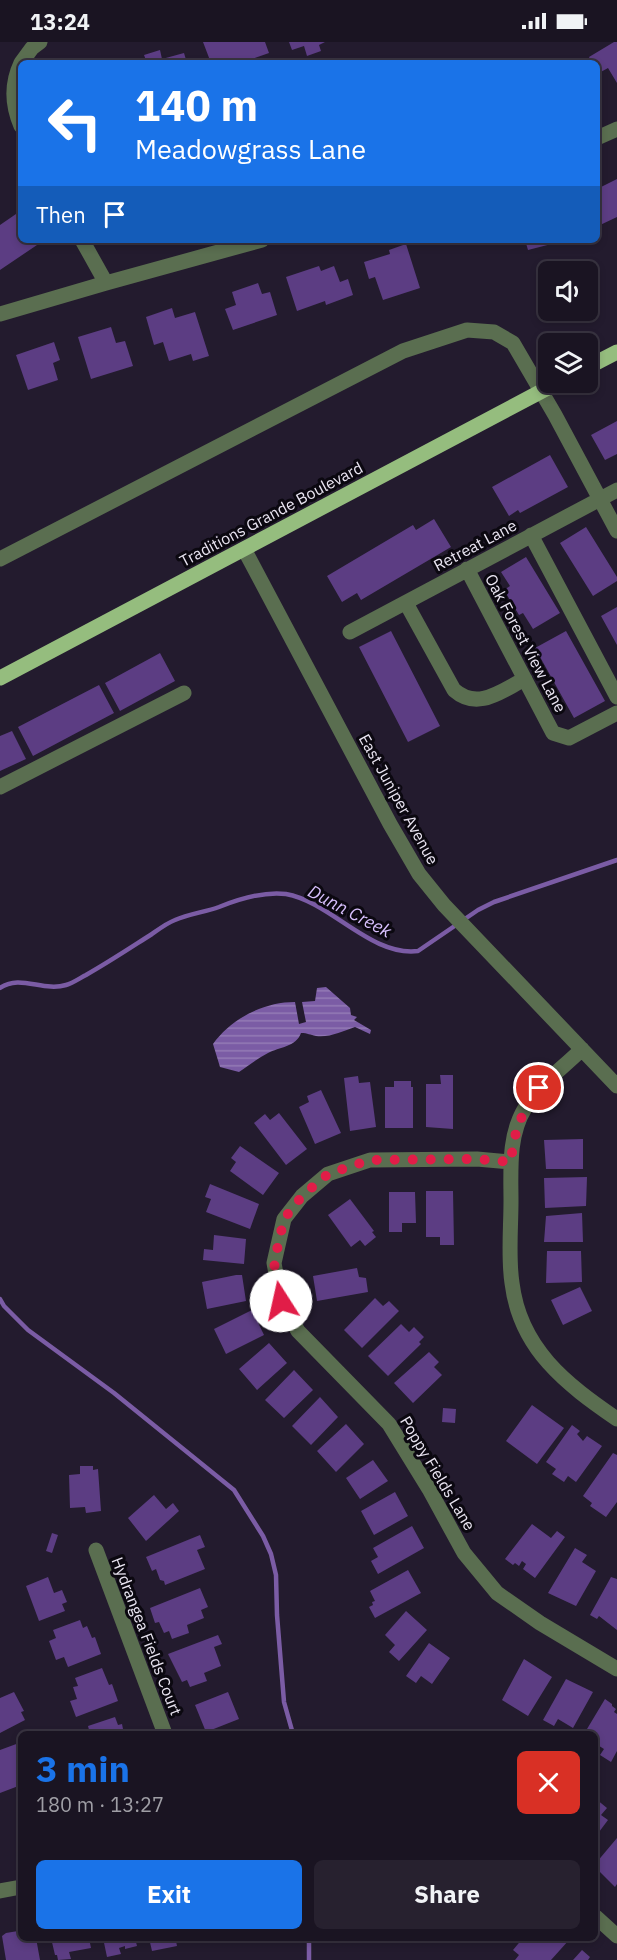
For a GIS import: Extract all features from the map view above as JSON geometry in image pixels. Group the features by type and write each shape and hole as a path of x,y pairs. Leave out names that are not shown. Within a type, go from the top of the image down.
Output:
{"main road":[{"path":"598,362 617,352"},
{"name":"Traditions Grande Boulevard","path":"0,678 538,393"}],"street":[{"path":"24,60 40,42"},
{"path":"18,70 13,89 14,105 18,117"},
{"path":"600,137 617,129"},
{"path":"84,243 106,283"},
{"path":"0,314 251,243"},
{"path":"0,559 403,351 467,330 494,332 513,343 538,384"},
{"path":"543,393 617,531"},
{"name":"Retreat Lane","path":"350,632 617,490"},
{"path":"531,535 617,698"},
{"name":"East Juniper Avenue","path":"243,549 418,874 494,958 617,1086"},
{"name":"Oak Forest View Lane","path":"467,569 553,733 569,738 617,713"},
{"path":"406,603 454,690 462,697 473,701 485,699 525,679"},
{"path":"0,787 184,693"},
{"path":"582,1050 539,1088 525,1108 513,1137 511,1162 512,1284 519,1314 534,1346 560,1377 617,1419"},
{"name":"Poppy Fields Lane","path":"511,1162 477,1159 370,1160 328,1174 302,1196 284,1219 274,1263 281,1301 298,1330 389,1424 464,1553 497,1593 540,1623 617,1669"},
{"name":"Hydrangea Fields Court","path":"96,1550 164,1731"},
{"path":"0,1891 18,1888"},
{"path":"598,1919 617,1936"}],"shaded area":[{"path":"326,987 350,1008 351,1015 357,1017 354,1020 371,1030 370,1034 355,1027 326,1036 301,1033 299,1038 291,1044 264,1055 239,1072 220,1067 213,1044 238,1020 271,1005 295,1002 299,1024 306,1022 302,1002 315,1001 317,988"}],"building":[{"path":"203,42 265,42 269,53 249,60 210,60"},
{"path":"289,42 325,42 319,45 321,51 307,56 304,46 292,50"},
{"path":"617,42 617,83 608,68 600,72 600,60 590,60 589,57"},
{"path":"160,50 162,59 184,53 186,60 146,60 144,55"},
{"path":"617,179 617,217 600,225 600,188"},
{"path":"16,214 18,243 36,243 37,245 0,270 0,225"},
{"path":"526,243 555,243 528,250"},
{"path":"406,244 420,288 383,300 375,277 369,279 364,262 390,254 389,250"},
{"path":"319,266 321,271 334,266 340,282 348,279 353,295 326,305 325,301 297,311 286,277"},
{"path":"258,283 262,294 270,292 277,315 233,330 225,309 236,305 232,292"},
{"path":"172,308 175,318 195,312 209,356 193,361 191,354 169,361 163,342 154,345 146,317"},
{"path":"111,327 116,343 125,341 133,366 91,379 78,337"},
{"path":"54,342 60,360 53,363 58,380 28,390 16,355"},
{"path":"617,421 617,454 605,460 591,435"},
{"path":"550,455 568,487 520,513 518,510 509,516 492,487"},
{"path":"434,519 451,547 361,600 357,593 342,602 327,576 413,525 416,530"},
{"path":"586,527 617,577 617,581 593,596 560,543"},
{"path":"526,557 560,613 533,629 523,613 519,615 504,590 510,586 501,572"},
{"path":"617,607 617,645 601,616"},
{"path":"391,631 440,726 408,742 359,647"},
{"path":"566,631 605,701 574,718 535,648"},
{"path":"160,653 175,681 120,711 105,683"},
{"path":"99,685 114,713 33,756 18,727"},
{"path":"12,731 26,759 0,771 0,736"},
{"path":"440,1075 453,1075 453,1129 426,1127 426,1084 441,1084"},
{"path":"358,1076 359,1083 370,1082 376,1127 350,1131 344,1078"},
{"path":"394,1081 411,1081 413,1128 385,1128 385,1087 394,1087"},
{"path":"321,1090 341,1133 315,1144 299,1107 309,1102 307,1096"},
{"path":"279,1113 307,1149 286,1165 254,1123 265,1114 270,1120"},
{"path":"583,1139 583,1169 546,1169 544,1140"},
{"path":"240,1146 279,1173 263,1195 230,1171 236,1162 231,1158"},
{"path":"587,1177 586,1206 545,1208 544,1178"},
{"path":"210,1184 259,1204 250,1229 206,1212 211,1199 205,1197"},
{"path":"426,1191 453,1191 454,1245 440,1245 440,1237 426,1237"},
{"path":"389,1192 415,1192 416,1223 402,1223 402,1232 389,1232"},
{"path":"350,1199 376,1237 365,1246 360,1240 351,1247 328,1215"},
{"path":"582,1213 583,1242 544,1242 546,1216"},
{"path":"214,1235 246,1239 244,1264 203,1260 204,1249 213,1250"},
{"path":"547,1251 581,1251 582,1282 546,1283"},
{"path":"357,1268 359,1277 366,1278 368,1292 317,1301 313,1276"},
{"path":"242,1275 246,1301 207,1309 202,1282"},
{"path":"580,1287 592,1311 563,1325 551,1300"},
{"path":"375,1298 383,1306 389,1301 399,1311 362,1348 344,1330"},
{"path":"252,1310 264,1335 226,1354 214,1329"},
{"path":"401,1324 409,1332 414,1327 424,1337 419,1342 421,1344 388,1376 368,1356"},
{"path":"269,1343 287,1363 257,1390 239,1369"},
{"path":"429,1352 439,1362 434,1367 442,1375 413,1403 394,1383"},
{"path":"294,1370 313,1390 284,1418 265,1400"},
{"path":"320,1397 338,1417 311,1445 292,1426"},
{"path":"532,1405 564,1428 537,1464 506,1441"},
{"path":"443,1408 456,1409 455,1423 442,1422"},
{"path":"346,1424 364,1444 336,1472 317,1451"},
{"path":"572,1425 580,1431 577,1434 583,1441 587,1436 602,1446 576,1482 568,1476 564,1482 552,1474 556,1469 546,1462"},
{"path":"613,1453 617,1455 617,1502 606,1517 590,1506 592,1503 583,1496"},
{"path":"373,1460 388,1481 360,1499 346,1478"},
{"path":"80,1466 93,1466 93,1470 98,1469 101,1511 86,1513 85,1507 70,1508 69,1475 80,1474"},
{"path":"395,1492 408,1516 374,1535 361,1511"},
{"path":"154,1495 166,1509 173,1503 179,1511 146,1541 128,1518"},
{"path":"532,1524 551,1538 557,1531 565,1537 535,1578 523,1569 526,1564 522,1561 519,1566 505,1559"},
{"path":"412,1526 424,1548 378,1574 371,1561 378,1557 373,1548"},
{"path":"52,1533 58,1535 52,1553 46,1551"},
{"path":"200,1535 205,1547 197,1550 205,1569 165,1585 164,1581 160,1580 156,1569 152,1571 146,1557"},
{"path":"575,1548 587,1555 582,1562 596,1571 576,1606 548,1593"},
{"path":"408,1570 421,1593 375,1618 369,1607 375,1601 370,1591"},
{"path":"48,1577 54,1593 62,1590 67,1602 62,1604 65,1611 39,1621 26,1586"},
{"path":"611,1577 617,1579 617,1630 599,1616 597,1619 590,1615"},
{"path":"200,1588 208,1607 201,1610 204,1618 187,1625 189,1633 172,1639 169,1631 164,1633 159,1622 155,1623 150,1608"},
{"path":"406,1611 427,1630 399,1661 389,1652 395,1645 385,1635"},
{"path":"80,1620 83,1628 87,1626 92,1638 95,1637 101,1654 68,1667 64,1657 56,1660 49,1641 56,1638 53,1630"},
{"path":"218,1635 222,1644 214,1647 221,1666 204,1673 207,1681 190,1687 187,1680 182,1682 168,1654"},
{"path":"429,1643 450,1658 432,1684 421,1676 416,1683 406,1676"},
{"path":"524,1659 552,1677 528,1716 502,1700"},
{"path":"102,1668 109,1685 112,1684 118,1701 76,1717 70,1701 77,1699 73,1687 78,1686 75,1678"},
{"path":"566,1679 593,1692 573,1728 558,1719 554,1726 543,1720"},
{"path":"14,1692 24,1711 21,1712 25,1720 0,1733 0,1698"},
{"path":"228,1692 239,1719 206,1731 195,1705"},
{"path":"605,1699 612,1704 617,1714 617,1751 611,1762 600,1755 604,1749 598,1745 598,1731 586,1731"},
{"path":"115,1717 118,1725 122,1724 123,1731 89,1731 88,1726"},
{"path":"18,1743 18,1786 0,1793 0,1750"},
{"path":"598,1801 607,1808 601,1815 608,1820 598,1833"},
{"path":"617,1838 617,1884 615,1887 598,1870 598,1861"},
{"path":"18,1931 18,1941 37,1941 40,1960 6,1960 2,1936"},
{"path":"52,1941 90,1941 91,1948 69,1952 71,1959 58,1960"},
{"path":"104,1941 136,1941 137,1946 119,1948 121,1954 107,1957"},
{"path":"150,1941 176,1941 177,1946 152,1951"},
{"path":"520,1941 568,1941 551,1960 515,1960 519,1955 513,1950"},
{"path":"582,1950 590,1957 588,1960 573,1960"}],"waterway":[{"name":"Dunn Creek","path":"0,988 16,983 57,987 69,984 172,921 243,899 278,893 303,899 384,946 401,951 418,951 478,910 494,902 617,860"},
{"path":"0,1299 28,1330 114,1393 234,1490 263,1536 271,1554 276,1575 284,1702 292,1731"},
{"path":"309,1941 309,1960"}],"route":[{"path":"281,1301 274,1263 284,1219 302,1196 328,1174 370,1160 477,1159 511,1162 513,1137 519,1120 539,1088"}]}
